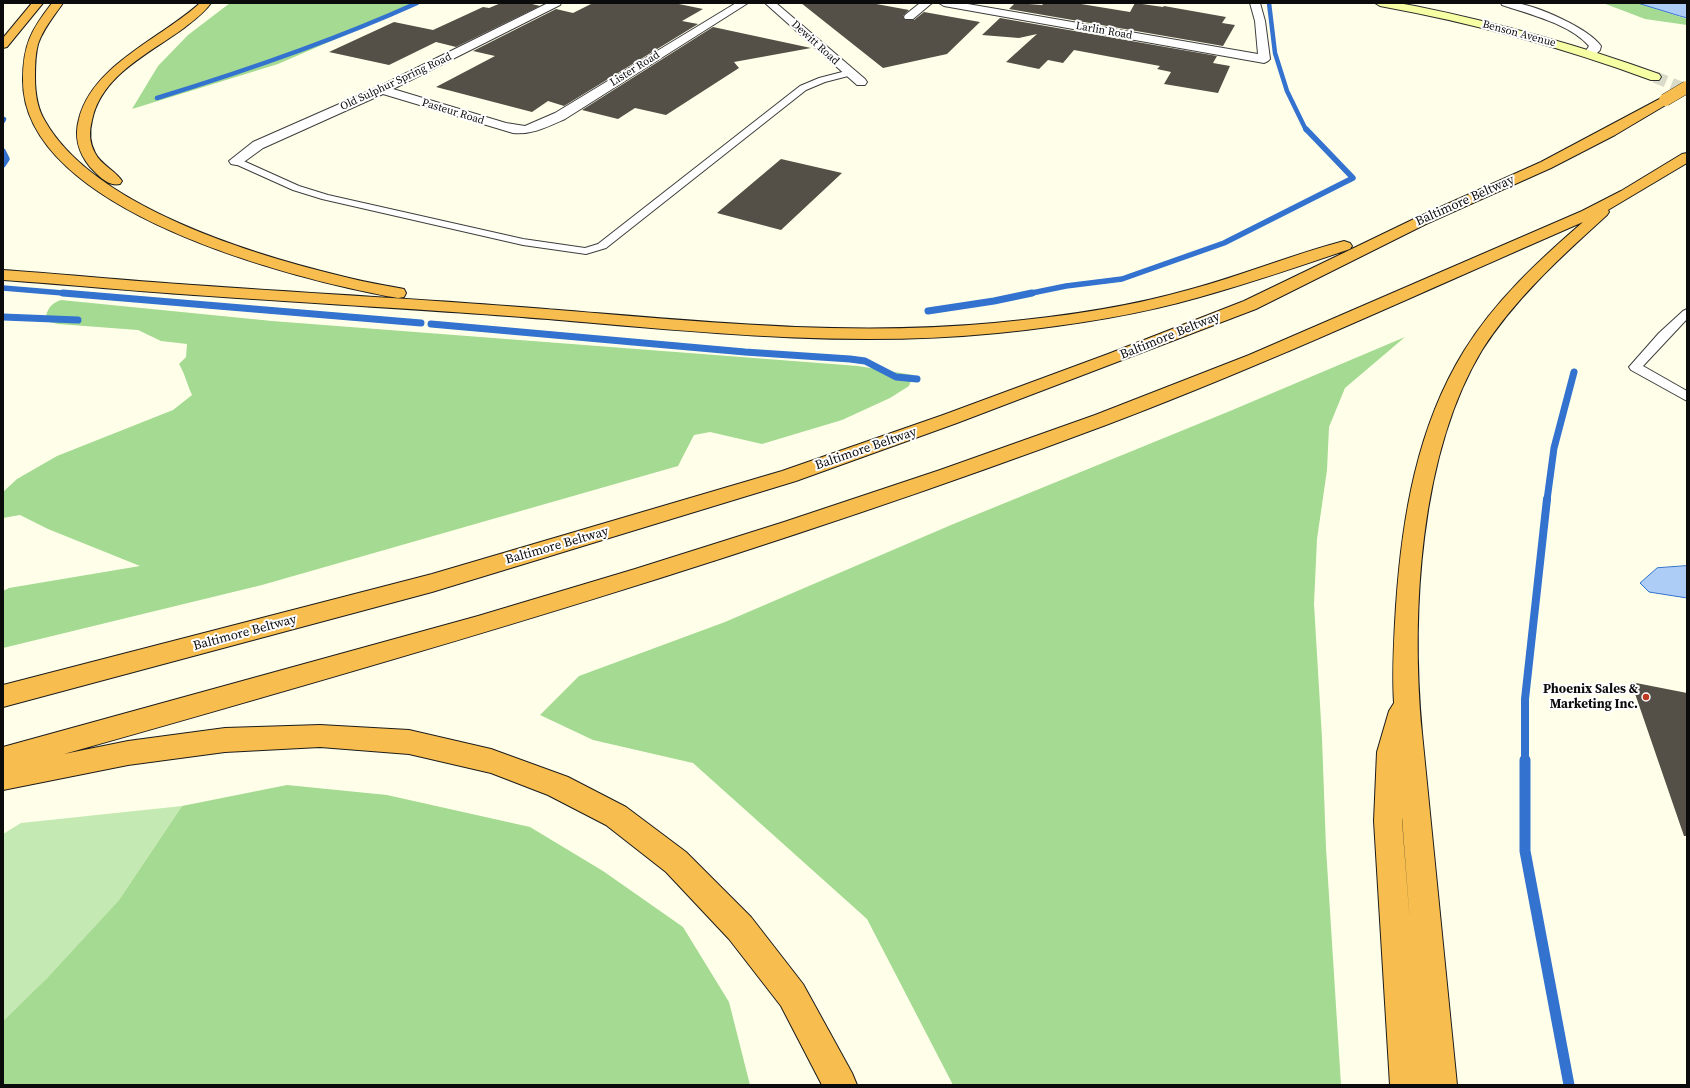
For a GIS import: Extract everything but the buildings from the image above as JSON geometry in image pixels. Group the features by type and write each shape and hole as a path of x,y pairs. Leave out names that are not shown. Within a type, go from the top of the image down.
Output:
{"highway":[{"path":"3,45 38,3"},
{"path":"58,3 47,18 31,48 28,80 29,92 38,121 59,151 81,172 110,193 142,211 202,237 332,280 537,314"},
{"path":"206,3 192,17 120,68 103,85 88,107 83,120 82,135 85,147 92,160 103,172 124,188 157,207 274,262"},
{"name":"Baltimore Beltway","path":"3,696 432,583 789,476 957,416 1107,361 1250,305 1421,220 1546,165 1610,132 1687,87"},
{"path":"3,759 444,636 657,571 836,513 1167,395 1398,298 1499,251 1614,201 1687,157"},
{"path":"1440,1085 1406,698 1406,625 1411,552 1422,487 1437,428 1461,373 1486,333 1511,300 1538,272 1614,201"},
{"path":"3,274 178,289 799,333 897,333 992,328 1093,315 1169,300 1219,287 1421,220"},
{"path":"1406,698 1390,752 1388,821 1407,1085"},
{"path":"3,778 128,753 225,740 320,736 408,742 491,761 558,786 616,816 676,862 740,928 792,995 840,1085"}],"street":[{"name":"Old Sulphur Spring Road","path":"236,160 258,145 275,136 382,90 556,3"},
{"name":"Lister Road","path":"525,130 546,123 560,116 743,3"},
{"name":"Dewitt Road","path":"770,3 861,82"},
{"path":"909,17 927,3"},
{"name":"Larlin Road","path":"944,3 1264,59 1260,21 1255,3"},
{"name":"Benson Avenue","path":"1380,3 1489,26 1590,54 1655,77"},
{"path":"1506,3 1548,18 1583,34 1592,41 1595,46 1594,50 1590,54"},
{"name":"Pasteur Road","path":"382,90 501,126 525,130"}],"lane":[{"path":"236,160 308,193 523,242 573,250 594,250 602,246 803,88 822,80 849,73"},
{"path":"1687,313 1663,336 1635,367 1687,397"}],"green space":[{"path":"230,3 419,3 278,64 132,109 158,66 188,35"},
{"path":"1603,3 1638,3 1687,19 1687,25 1645,19"},
{"path":"61,300 272,321 858,366 913,375 909,386 890,398 842,420 762,444 710,432 694,435 678,466 262,585 3,648 3,591 9,588 140,566 48,529 20,515 3,518 3,492 17,479 57,456 173,410 192,395 179,364 186,357 187,344 161,341 138,330 58,324 45,321 50,308 54,303"},
{"path":"1405,337 1345,388 1329,427 1327,470 1317,539 1314,604 1322,738 1326,848 1341,1085 953,1085 867,919 693,763 593,740 540,715 579,676 725,622 951,525 1230,411"},
{"path":"287,785 387,795 530,827 603,871 683,927 729,1002 750,1085 3,1085 3,1021 47,978 119,900 182,806"},
{"path":"182,806 119,900 47,978 3,1021 3,834 21,823"}],"water":[{"path":"1638,3 1687,3 1687,18 1680,16"},
{"path":"1687,566 1687,598 1649,592 1640,583 1657,568"}],"waterway":[{"path":"157,98 321,43 417,3"},
{"path":"1269,3 1275,53 1287,91 1306,130"},
{"path":"1027,294 1066,286 1122,279 1224,243 1353,178 1306,129"},
{"path":"3,151 7,159 3,165"},
{"path":"3,288 63,293"},
{"path":"63,293 75,294"},
{"path":"63,293 421,323"},
{"path":"928,311 994,301 1032,293"},
{"path":"3,317 78,320"},
{"path":"431,324 745,352 850,359 865,361 896,377 917,379"},
{"path":"1547,500 1554,448 1574,372"},
{"path":"1547,499 1525,699 1525,851 1569,1085"}],"tunnel":[{"path":"1655,77 1687,90"}],"place":[{"name":"Phoenix Sales & Marketing Inc.","path":"1646,697"}]}
